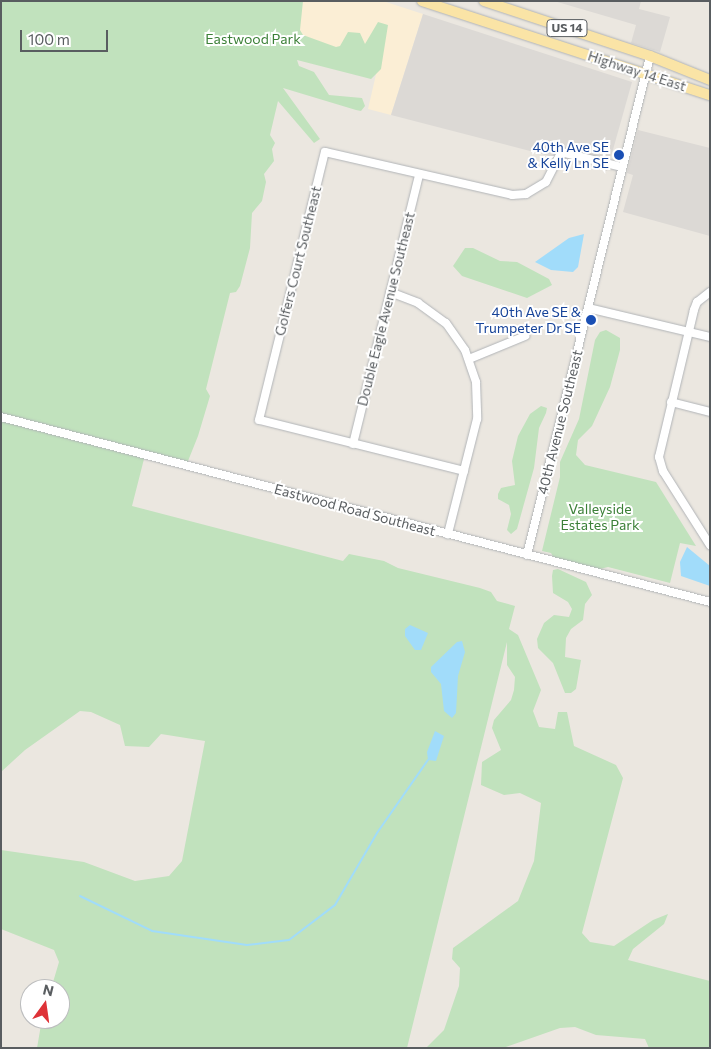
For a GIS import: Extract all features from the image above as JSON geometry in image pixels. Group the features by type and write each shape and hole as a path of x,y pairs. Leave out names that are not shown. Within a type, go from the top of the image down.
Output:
{"main road":[{"name":"Highway 14 East","path":"422,1 710,96"},
{"name":"Highway 14 East","path":"484,1 650,56 710,80"}],"street":[{"name":"40th Avenue Southeast","path":"527,555 650,56"},
{"name":"Golfers Court Southeast","path":"464,471 259,420 325,152 419,175 518,195 533,191 546,182 561,152 622,167"},
{"name":"Double Eagle Avenue Southeast","path":"353,444 419,175"},
{"path":"390,292 418,303 438,316 453,332 470,359 478,402 464,471 448,534"},
{"path":"710,292 697,302 659,450 660,464 710,546"},
{"path":"588,308 710,337"},
{"path":"470,359 525,336"},
{"path":"671,402 710,412"},
{"name":"Eastwood Road Southeast","path":"1,417 710,602"}],"shaded area":[{"path":"299,1 383,1 423,14 391,115 368,109 377,70 287,44"},
{"path":"554,1 641,1 639,9 670,17 660,52 631,43 636,25"},
{"path":"423,14 632,82 607,171 391,115"},
{"path":"638,130 710,148 710,236 623,212 633,175 627,173"}],"green space":[{"name":"Eastwood Park","path":"1,1 303,1 300,30 303,35 336,47 340,46 348,32 360,33 365,44 378,22 388,25 381,69 371,79 297,60 299,66 314,72 329,95 362,98 365,106 361,111 356,110 283,88 320,139 314,143 278,101 270,135 275,143 272,149 274,161 264,174 266,182 262,201 252,213 250,248 240,286 236,292 230,293 206,389 210,396 198,436 186,466 145,455 132,506 343,561 349,554 384,561 398,568 480,588 491,592 497,601 515,606 509,629 518,635 541,690 533,711 539,727 555,729 558,712 567,712 574,746 616,765 623,778 582,933 590,942 614,946 653,920 668,914 664,924 633,949 628,960 710,981 710,1048 649,1048 645,1039 596,1035 575,1027 560,1028 503,1048 426,1048 444,1030 459,986 460,968 452,959 453,948 518,901 534,861 541,803 520,793 504,795 481,785 482,762 501,750 492,728 494,720 511,700 514,690 515,677 507,665 507,642 407,1048 37,1048 40,1029 70,1029 70,979 54,979 59,962 54,950 1,929 1,850 84,862 135,881 169,876 182,861 205,741 161,734 149,747 125,746 120,725 91,712 80,711 25,750 1,772"},
{"path":"465,248 473,248 500,261 517,262 549,279 552,285 527,298 462,276 453,266"},
{"name":"Valleyside Estates Park","path":"606,330 620,338 620,350 610,387 592,426 578,440 576,455 585,465 656,482 696,546 680,543 670,583 608,567 596,570 554,558 551,553 542,551 560,477 560,462 579,419 595,340 600,332"},
{"path":"541,406 547,408 539,428 534,468 517,529 511,534 507,530 511,514 509,505 498,499 498,494 501,488 515,485 512,461 518,436 530,414"},
{"path":"558,569 586,582 592,595 585,604 583,620 571,629 566,638 565,657 581,660 576,689 571,693 565,693 553,663 538,648 537,639 544,623 554,615 569,617 572,609 568,602 553,593 553,570"}],"water":[{"path":"584,234 578,267 573,272 551,270 535,262 569,238"},
{"path":"687,547 710,566 710,586 681,576 680,562"},
{"path":"410,625 428,633 421,650 415,650 405,636 405,629"},
{"path":"462,641 465,652 458,676 456,713 452,718 444,711 441,684 431,672 431,667 457,642"},
{"path":"435,731 444,736 436,761 428,760 427,752"}],"waterway":[{"path":"80,896 152,931 247,945 289,940 335,905 377,833 428,760"}],"place":[{"name":"40th Ave SE & Kelly Ln SE","path":"619,155"},
{"name":"40th Ave SE & Trumpeter Dr SE","path":"591,320"}]}
